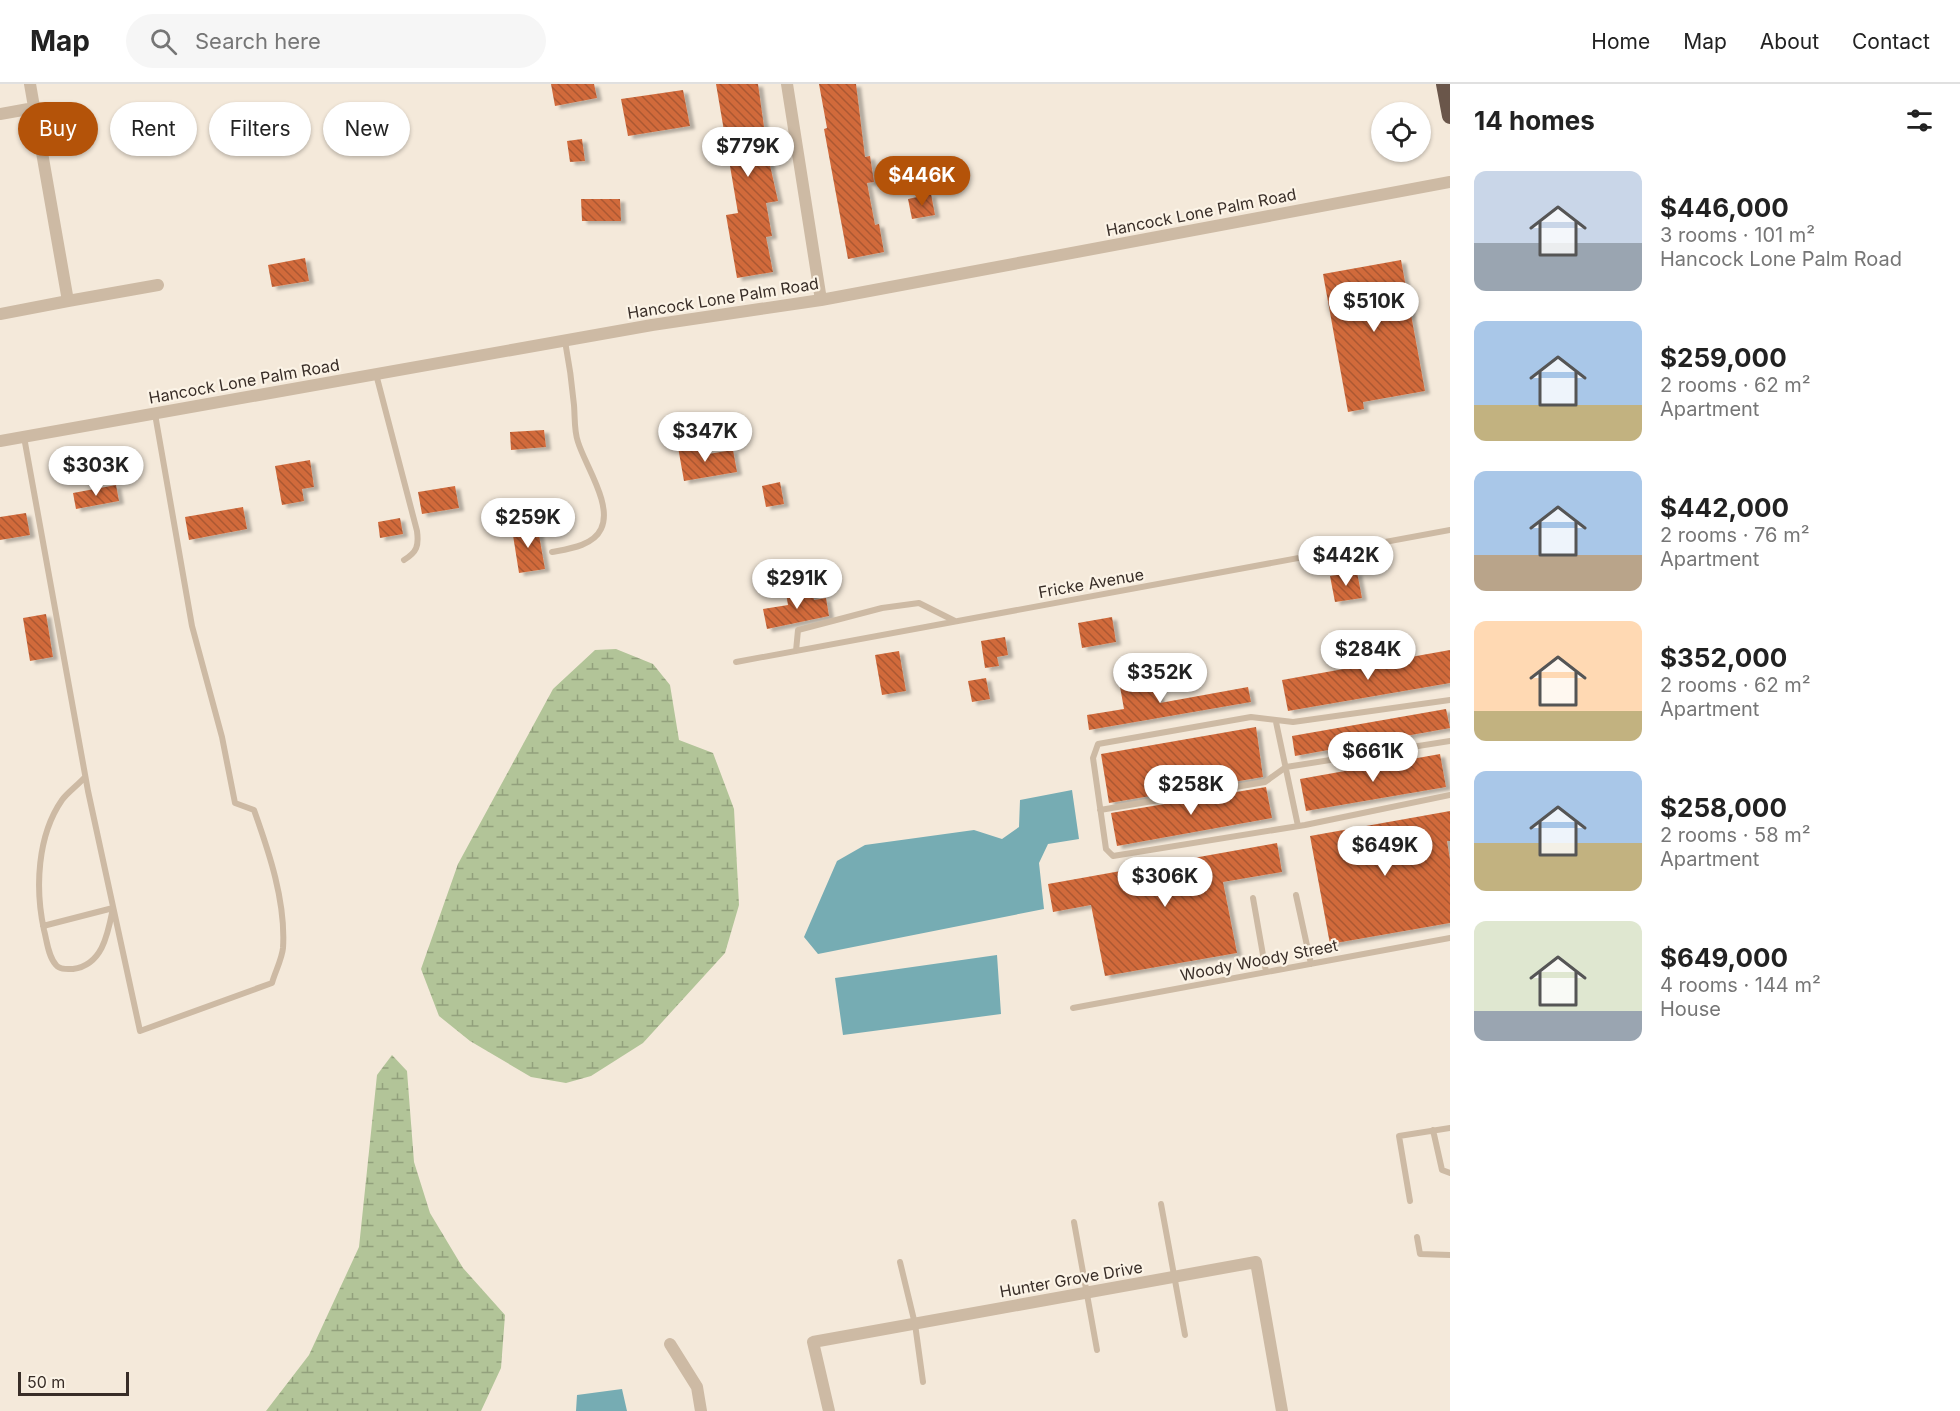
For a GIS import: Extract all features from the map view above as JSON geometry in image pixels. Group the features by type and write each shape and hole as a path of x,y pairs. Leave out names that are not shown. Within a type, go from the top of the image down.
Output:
{"highway":[{"path":"1444,84 1450,116"}],"street":[{"path":"30,84 33,102"},
{"path":"787,84 822,300"},
{"path":"0,114 18,111"},
{"path":"42,156 68,301"},
{"name":"Hancock Lone Palm Road","path":"0,441 565,341 822,300 1450,182"},
{"path":"0,314 158,285"},
{"name":"Hunter Grove Drive","path":"829,1411 813,1342 1256,1262 1282,1411"},
{"path":"670,1344 697,1387 701,1411"}],"lane":[{"path":"552,552 591,540 601,529 604,511 597,486 577,441 565,341"},
{"path":"376,374 419,544 415,553 404,560"},
{"path":"24,437 86,777 140,1031 272,983 283,949 279,901 266,843 254,810 235,802 222,737 192,626 155,414"},
{"name":"Fricke Avenue","path":"736,662 1450,530"},
{"path":"796,651 798,630 882,608 919,603 956,622"},
{"path":"1450,700 1276,722 1251,717 1098,744 1093,758 1106,849 1113,856 1298,826 1450,795"},
{"path":"1276,722 1298,826"},
{"path":"1100,810 1265,782 1286,768 1450,741"},
{"path":"86,777 63,799 43,846 38,895 49,952 56,966 65,970 80,968 104,947 113,908"},
{"path":"1296,895 1311,964"},
{"path":"1253,898 1266,972"},
{"path":"43,926 113,908"},
{"name":"Woody Woody Street","path":"1073,1008 1450,938"},
{"path":"1410,1201 1399,1136 1450,1128"},
{"path":"1433,1130 1442,1170 1450,1173"},
{"path":"1161,1204 1185,1335"},
{"path":"1074,1222 1097,1350"},
{"path":"1417,1237 1420,1254 1450,1255"},
{"path":"900,1262 915,1324 924,1382"}],"green space":[{"path":"616,649 653,664 670,685 679,740 713,753 734,809 739,905 725,953 643,1043 591,1076 566,1083 531,1077 470,1041 439,1016 421,969 458,864 553,689 595,650"},
{"path":"392,1055 407,1071 414,1162 430,1213 463,1268 505,1315 501,1368 481,1411 266,1411 309,1355 359,1247 377,1075"}],"water":[{"path":"1072,790 1079,839 1048,844 1039,863 1044,909 818,954 804,937 837,861 865,845 974,830 1002,839 1019,827 1020,800"},
{"path":"997,955 1001,1014 843,1035 835,978"},
{"path":"622,1389 627,1411 576,1411 577,1395"}],"building":[{"path":"551,84 594,84 597,98 555,106"},
{"path":"716,84 758,84 765,134 763,134 778,201 766,203 772,236 766,237 773,272 737,278 726,215 738,213"},
{"path":"819,84 856,84 865,157 870,156 874,182 867,183 875,225 879,224 884,252 848,259 824,129 827,128"},
{"path":"683,90 690,126 628,136 621,99"},
{"path":"582,139 585,161 570,162 567,141"},
{"path":"931,194 935,215 912,219 908,199"},
{"path":"581,199 620,199 621,221 582,221"},
{"path":"305,258 309,281 272,287 268,265"},
{"path":"1401,260 1425,391 1363,402 1364,409 1348,412 1323,274"},
{"path":"544,430 546,447 511,450 510,432"},
{"path":"700,443 702,455 733,450 737,472 684,481 678,447"},
{"path":"310,460 314,487 302,489 304,501 282,505 275,466"},
{"path":"780,482 784,504 766,507 762,486"},
{"path":"116,485 119,501 76,509 73,493"},
{"path":"455,486 459,508 422,514 418,492"},
{"path":"243,507 247,529 189,540 185,517"},
{"path":"26,513 30,535 0,540 0,517"},
{"path":"400,518 403,534 380,538 378,522"},
{"path":"537,524 545,569 519,573 512,529"},
{"path":"1357,572 1362,598 1335,602 1330,576"},
{"path":"812,589 814,600 826,598 829,616 767,629 763,609 788,605 786,593"},
{"path":"46,614 53,657 30,661 23,618"},
{"path":"1112,617 1116,642 1082,648 1078,623"},
{"path":"1005,637 1008,655 997,657 999,666 985,668 981,641"},
{"path":"1450,650 1450,683 1288,711 1282,680"},
{"path":"899,651 906,691 882,695 875,655"},
{"path":"1155,674 1160,703 1248,687 1251,702 1089,730 1087,715 1124,709 1119,681"},
{"path":"986,678 990,699 972,702 968,681"},
{"path":"1446,709 1450,728 1295,756 1292,736"},
{"path":"1256,727 1263,777 1109,803 1101,754"},
{"path":"1440,754 1446,787 1306,811 1300,779"},
{"path":"1266,787 1272,818 1117,846 1111,813"},
{"path":"1450,811 1450,841 1447,841 1450,860 1450,923 1330,944 1310,836"},
{"path":"1277,843 1282,872 1223,882 1237,953 1105,976 1091,905 1053,912 1048,884"}]}
